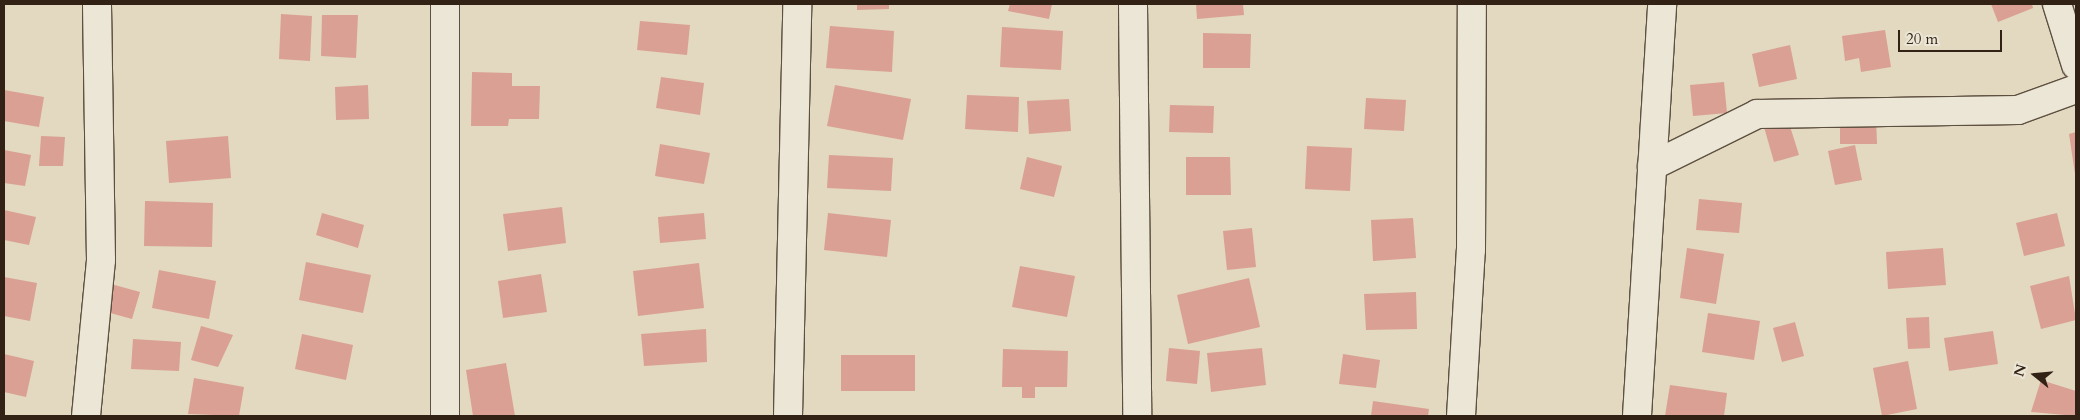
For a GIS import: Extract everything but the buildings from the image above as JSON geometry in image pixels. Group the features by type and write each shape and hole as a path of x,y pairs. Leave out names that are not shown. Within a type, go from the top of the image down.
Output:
{"street":[{"path":"86,416 101,260 97,4"},
{"path":"445,4 445,416"},
{"path":"788,416 797,4"},
{"path":"1133,4 1137,416"},
{"path":"1461,416 1471,250 1472,4"},
{"path":"1637,416 1662,4"},
{"path":"2056,4 2076,65"},
{"path":"1652,166 1757,114 2018,110 2076,89"}]}
